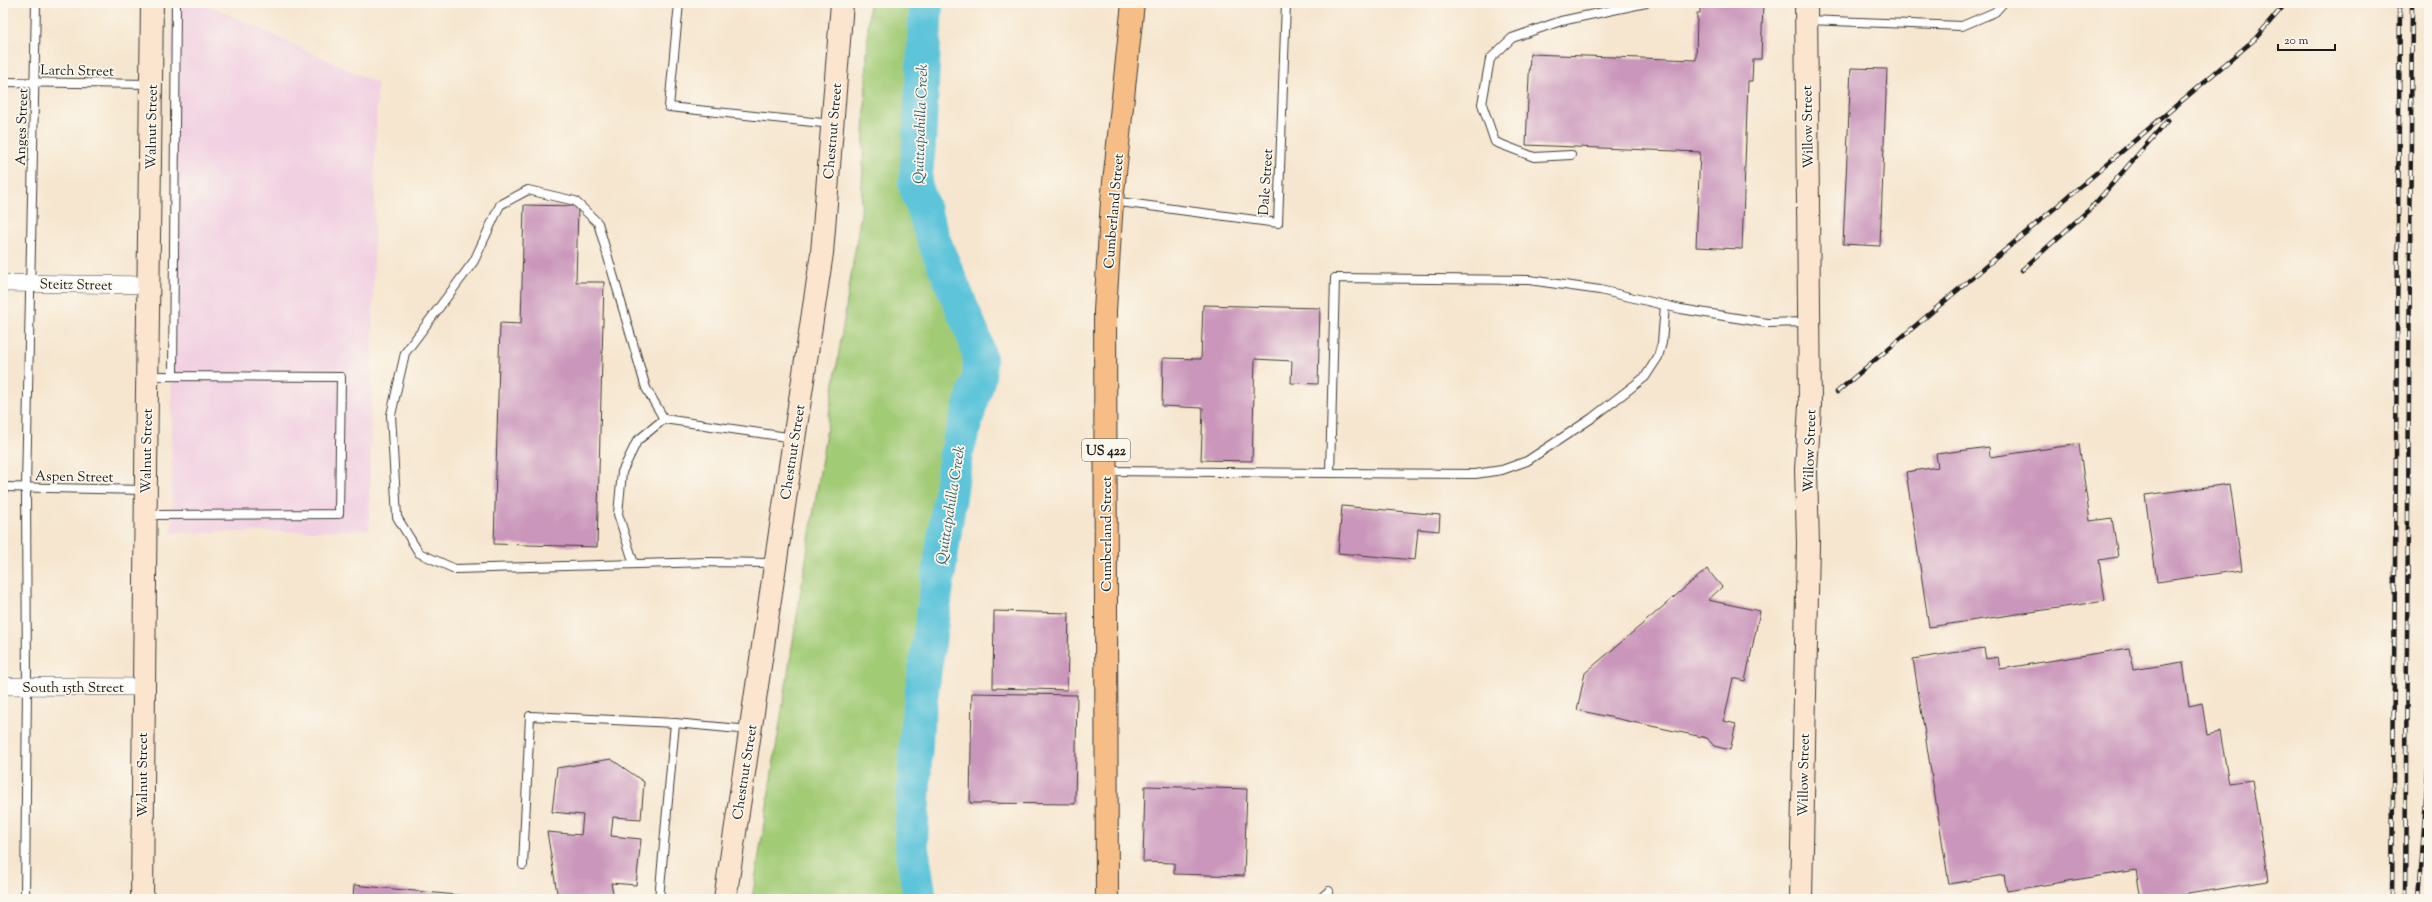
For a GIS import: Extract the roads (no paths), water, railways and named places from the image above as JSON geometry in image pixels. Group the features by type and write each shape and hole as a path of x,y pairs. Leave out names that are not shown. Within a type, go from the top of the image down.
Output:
{"highway":[{"name":"Cumberland Street","path":"1107,899 1105,311 1112,201 1133,3"}],"street":[{"name":"Walnut Street","path":"142,899 142,687 150,285 152,3"},
{"name":"Chestnut Street","path":"725,899 822,253 842,3"},
{"name":"Willow Street","path":"1801,899 1808,543 1806,470 1810,406 1806,12"},
{"name":"Steitz Street","path":"3,283 150,285"},
{"name":"South 15th Street","path":"3,686 142,687"}],"lane":[{"name":"Anges Street","path":"25,899 27,686 26,488 36,3"},
{"path":"173,376 176,3"},
{"path":"679,3 669,107 833,124"},
{"name":"Dale Street","path":"1112,201 1278,223 1286,3"},
{"path":"1571,156 1534,158 1495,142 1482,104 1490,59 1512,38 1561,21 1646,3"},
{"path":"1806,12 1962,26 1995,12 2004,3"},
{"name":"Larch Street","path":"3,82 151,84"},
{"path":"664,419 646,388 598,224 575,201 528,190 500,205 474,261 405,353 391,415 397,517 419,552 455,570 634,564 776,563"},
{"path":"1330,473 1335,278 1529,280 1600,290 1665,305 1767,323 1809,322"},
{"path":"1106,470 1475,474 1502,470 1527,461 1592,418 1645,377 1658,356 1662,343 1665,305"},
{"path":"145,515 339,514 341,377 148,376"},
{"path":"634,564 618,514 622,472 637,441 664,419 795,438"},
{"name":"Aspen Street","path":"3,487 145,490"},
{"path":"523,865 530,716 751,730"},
{"path":"659,899 675,724"},
{"path":"1320,899 1329,891"}],"waterway":[{"name":"Quittapahilla Creek","path":"920,899 911,842 917,725 956,454 979,377 980,360 975,339 934,241 915,184 919,144 926,3"}],"railway":[{"path":"1837,392 2255,39 2286,3"},
{"path":"2392,899 2400,3"},
{"path":"2405,899 2412,3"},
{"path":"2022,270 2092,207 2168,120"},
{"path":"2419,899 2429,756"}]}
